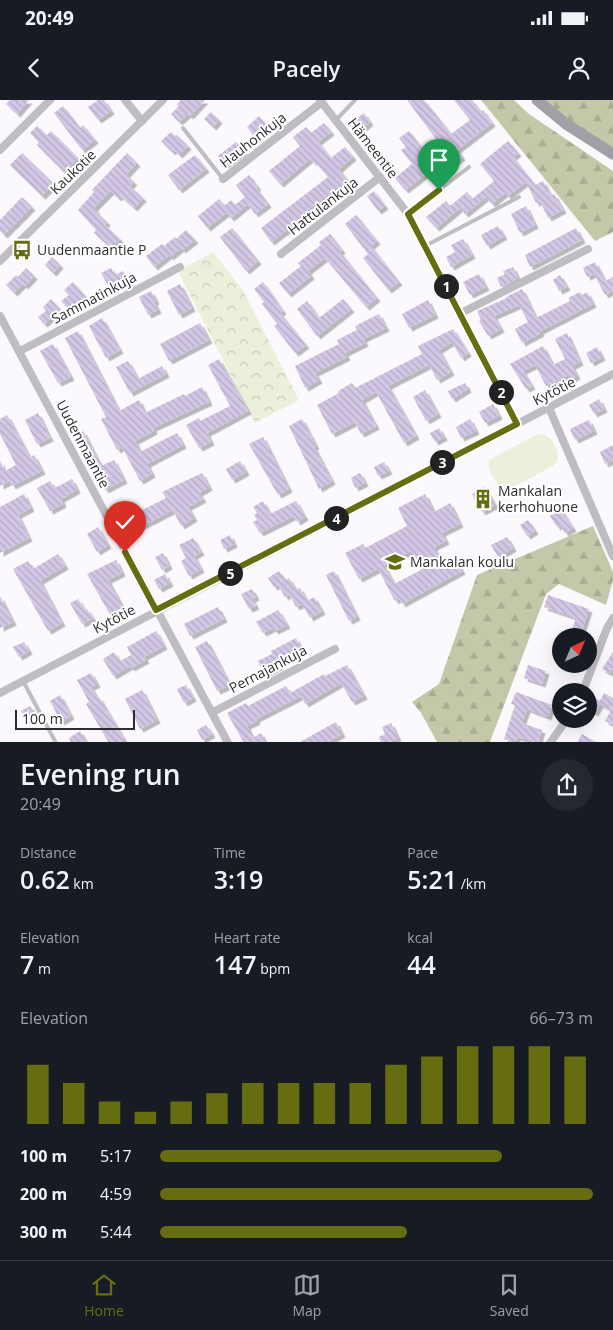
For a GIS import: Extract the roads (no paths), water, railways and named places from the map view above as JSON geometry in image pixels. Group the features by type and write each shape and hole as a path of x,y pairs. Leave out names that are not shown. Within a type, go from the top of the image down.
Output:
{"street":[{"path":"0,150 50,100"},
{"path":"125,100 142,121"},
{"name":"Kaukotie","path":"0,261 163,100"},
{"path":"537,100 566,124 613,154"},
{"name":"Hämeentie","path":"321,101 408,214 517,424"},
{"name":"Hauhonkuja","path":"223,179 321,101"},
{"name":"Hattulankuja","path":"281,254 380,177"},
{"path":"461,314 588,249"},
{"name":"Sammatinkuja","path":"20,351 180,267"},
{"name":"Uudenmaantie","path":"0,316 228,742"},
{"name":"Kytötie","path":"0,693 156,610 613,374"},
{"path":"549,408 613,556"},
{"path":"586,683 607,628 613,618"},
{"name":"Pernajankuja","path":"213,712 335,648"},
{"path":"550,742 560,728"}],"lane":[{"path":"336,120 355,100"},
{"path":"183,128 223,179"},
{"path":"408,214 469,167"},
{"path":"425,246 519,196"},
{"path":"23,681 56,742"}],"place":[{"name":"Uudenmaantie P","path":"22,250"},
{"name":"Mankalan kerhohuone","path":"483,499"},
{"name":"Mankalan koulu","path":"395,562"}]}
